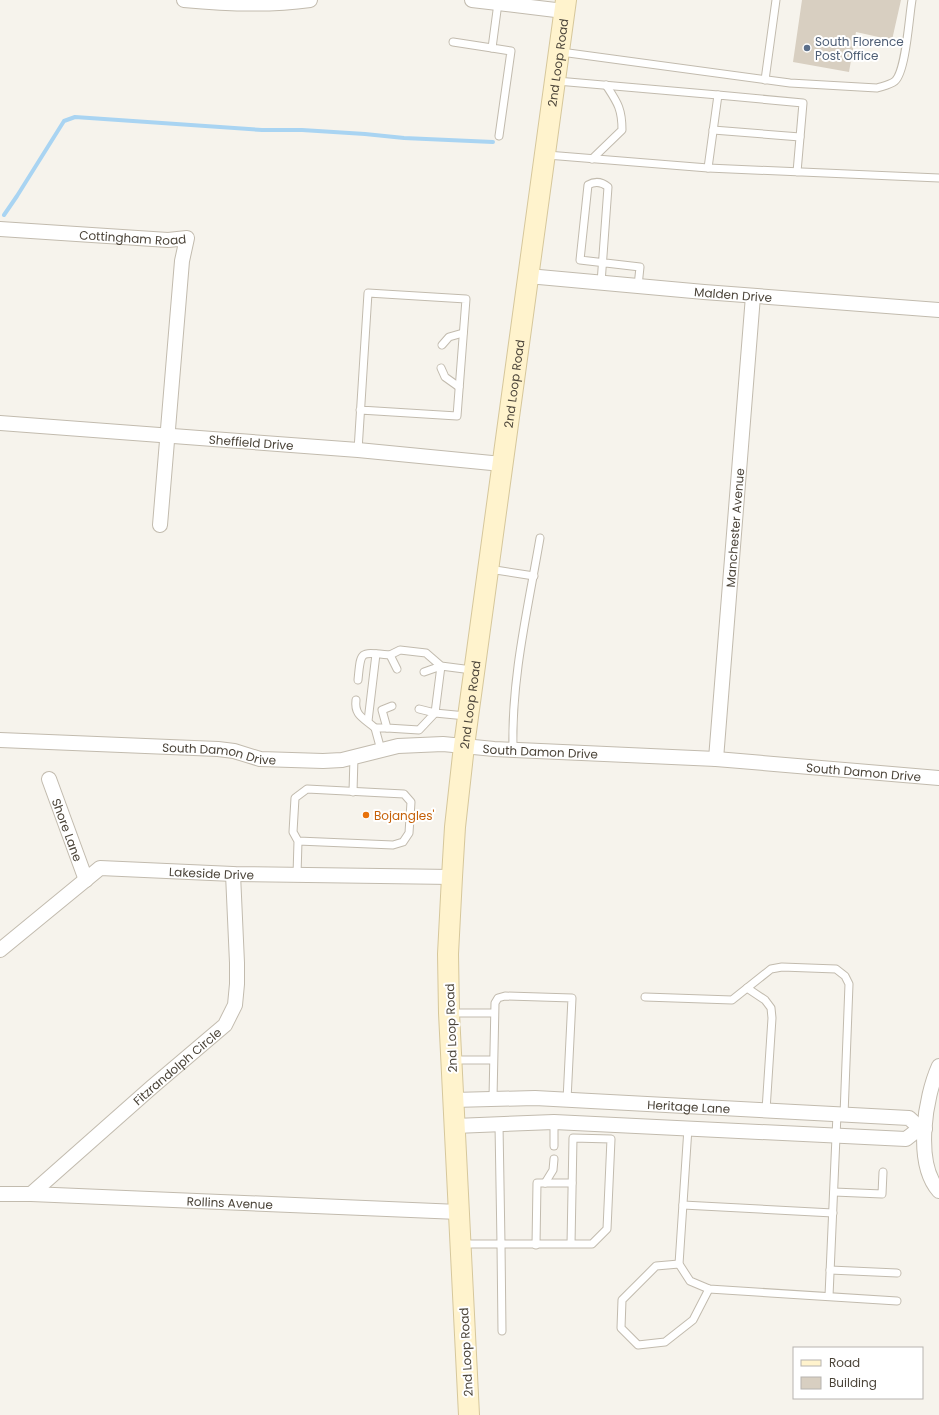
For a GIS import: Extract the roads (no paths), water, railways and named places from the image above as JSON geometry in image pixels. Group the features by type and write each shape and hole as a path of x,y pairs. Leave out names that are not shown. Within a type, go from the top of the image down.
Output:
{"main road":[{"name":"2nd Loop Road","path":"469,1415 448,954 455,827 468,716 565,5"}],"street":[{"path":"184,0 217,3 272,4 310,0"},
{"path":"472,0 565,5"},
{"name":"Cottingham Road","path":"0,228 168,240 187,238 182,261 168,436"},
{"name":"Malden Drive","path":"528,276 754,296 939,310"},
{"name":"Manchester Avenue","path":"716,759 754,296"},
{"name":"Sheffield Drive","path":"0,423 358,450 502,464"},
{"path":"160,525 168,436"},
{"name":"South Damon Drive","path":"0,740 218,749 234,751 260,759 323,761 342,760 398,746 443,744 513,750 716,759 938,774"},
{"name":"Shore Lane","path":"49,779 86,880"},
{"name":"Lakeside Drive","path":"0,950 100,868 233,874 452,877"},
{"name":"Fitzrandolph Circle","path":"31,1194 152,1087 225,1025 235,1006 237,984 233,874"},
{"path":"939,1066 934,1076 922,1128 927,1166 930,1177 939,1191"},
{"name":"Heritage Lane","path":"454,1100 535,1098 909,1118 922,1128 906,1139 554,1122 455,1126"},
{"name":"Rollins Avenue","path":"0,1194 31,1194 459,1212"}],"lane":[{"path":"765,80 776,0"},
{"path":"558,52 790,83 877,88 888,85 896,80 902,66 912,0"},
{"path":"492,48 506,2"},
{"path":"453,42 511,51 499,136"},
{"path":"555,80 803,103 797,172"},
{"path":"592,159 622,130 622,116 619,105 606,85"},
{"path":"708,168 718,95"},
{"path":"713,130 800,137"},
{"path":"545,155 708,168 939,178"},
{"path":"601,283 602,263 608,187 603,183 592,183 588,185 580,260 602,263 640,267 638,286"},
{"path":"358,450 360,410 368,293 466,299 457,416 360,410"},
{"path":"442,345 448,337 463,333"},
{"path":"441,368 445,377 459,387"},
{"path":"513,750 513,707 519,660 540,538"},
{"path":"488,569 534,576"},
{"path":"358,680 361,657 364,654 390,655 400,650 426,653 441,666"},
{"path":"368,721 376,654"},
{"path":"390,655 397,669"},
{"path":"424,672 441,666 475,670"},
{"path":"375,728 419,730 435,713 441,666"},
{"path":"356,700 356,712 375,728 381,750"},
{"path":"369,708 382,710 392,706"},
{"path":"419,709 435,713 468,716"},
{"path":"382,710 388,728"},
{"path":"353,792 354,757"},
{"path":"297,875 298,842 293,832 295,798 307,789 404,794 411,802 409,833 403,842 393,845 298,842"},
{"path":"645,997 732,1000 771,969 782,967 836,970 845,976 849,984 840,1114 837,1136 829,1296"},
{"path":"746,988 765,1000 771,1008 772,1018 766,1110"},
{"path":"493,1098 495,1004 498,998 505,996 572,998 567,1100"},
{"path":"450,1013 494,1013"},
{"path":"452,1060 493,1060"},
{"path":"554,1122 554,1146"},
{"path":"499,1125 502,1331"},
{"path":"461,1244 592,1244 607,1229 611,1125"},
{"path":"688,1128 679,1264 690,1281 709,1289 897,1301"},
{"path":"571,1244 572,1138 611,1139"},
{"path":"545,1183 553,1170 554,1159"},
{"path":"834,1192 882,1194 883,1172"},
{"path":"536,1245 537,1183 572,1183"},
{"path":"683,1204 833,1213"},
{"path":"679,1264 656,1266 622,1300 621,1328 638,1345 665,1342 693,1320 709,1289"},
{"path":"830,1270 897,1273"}],"waterway":[{"path":"4,215 64,121 75,117 262,130 302,130 404,138 493,142"}],"place":[{"name":"South Florence Post Office","path":"807,48"},
{"name":"Bojangles'","path":"366,815"}]}
